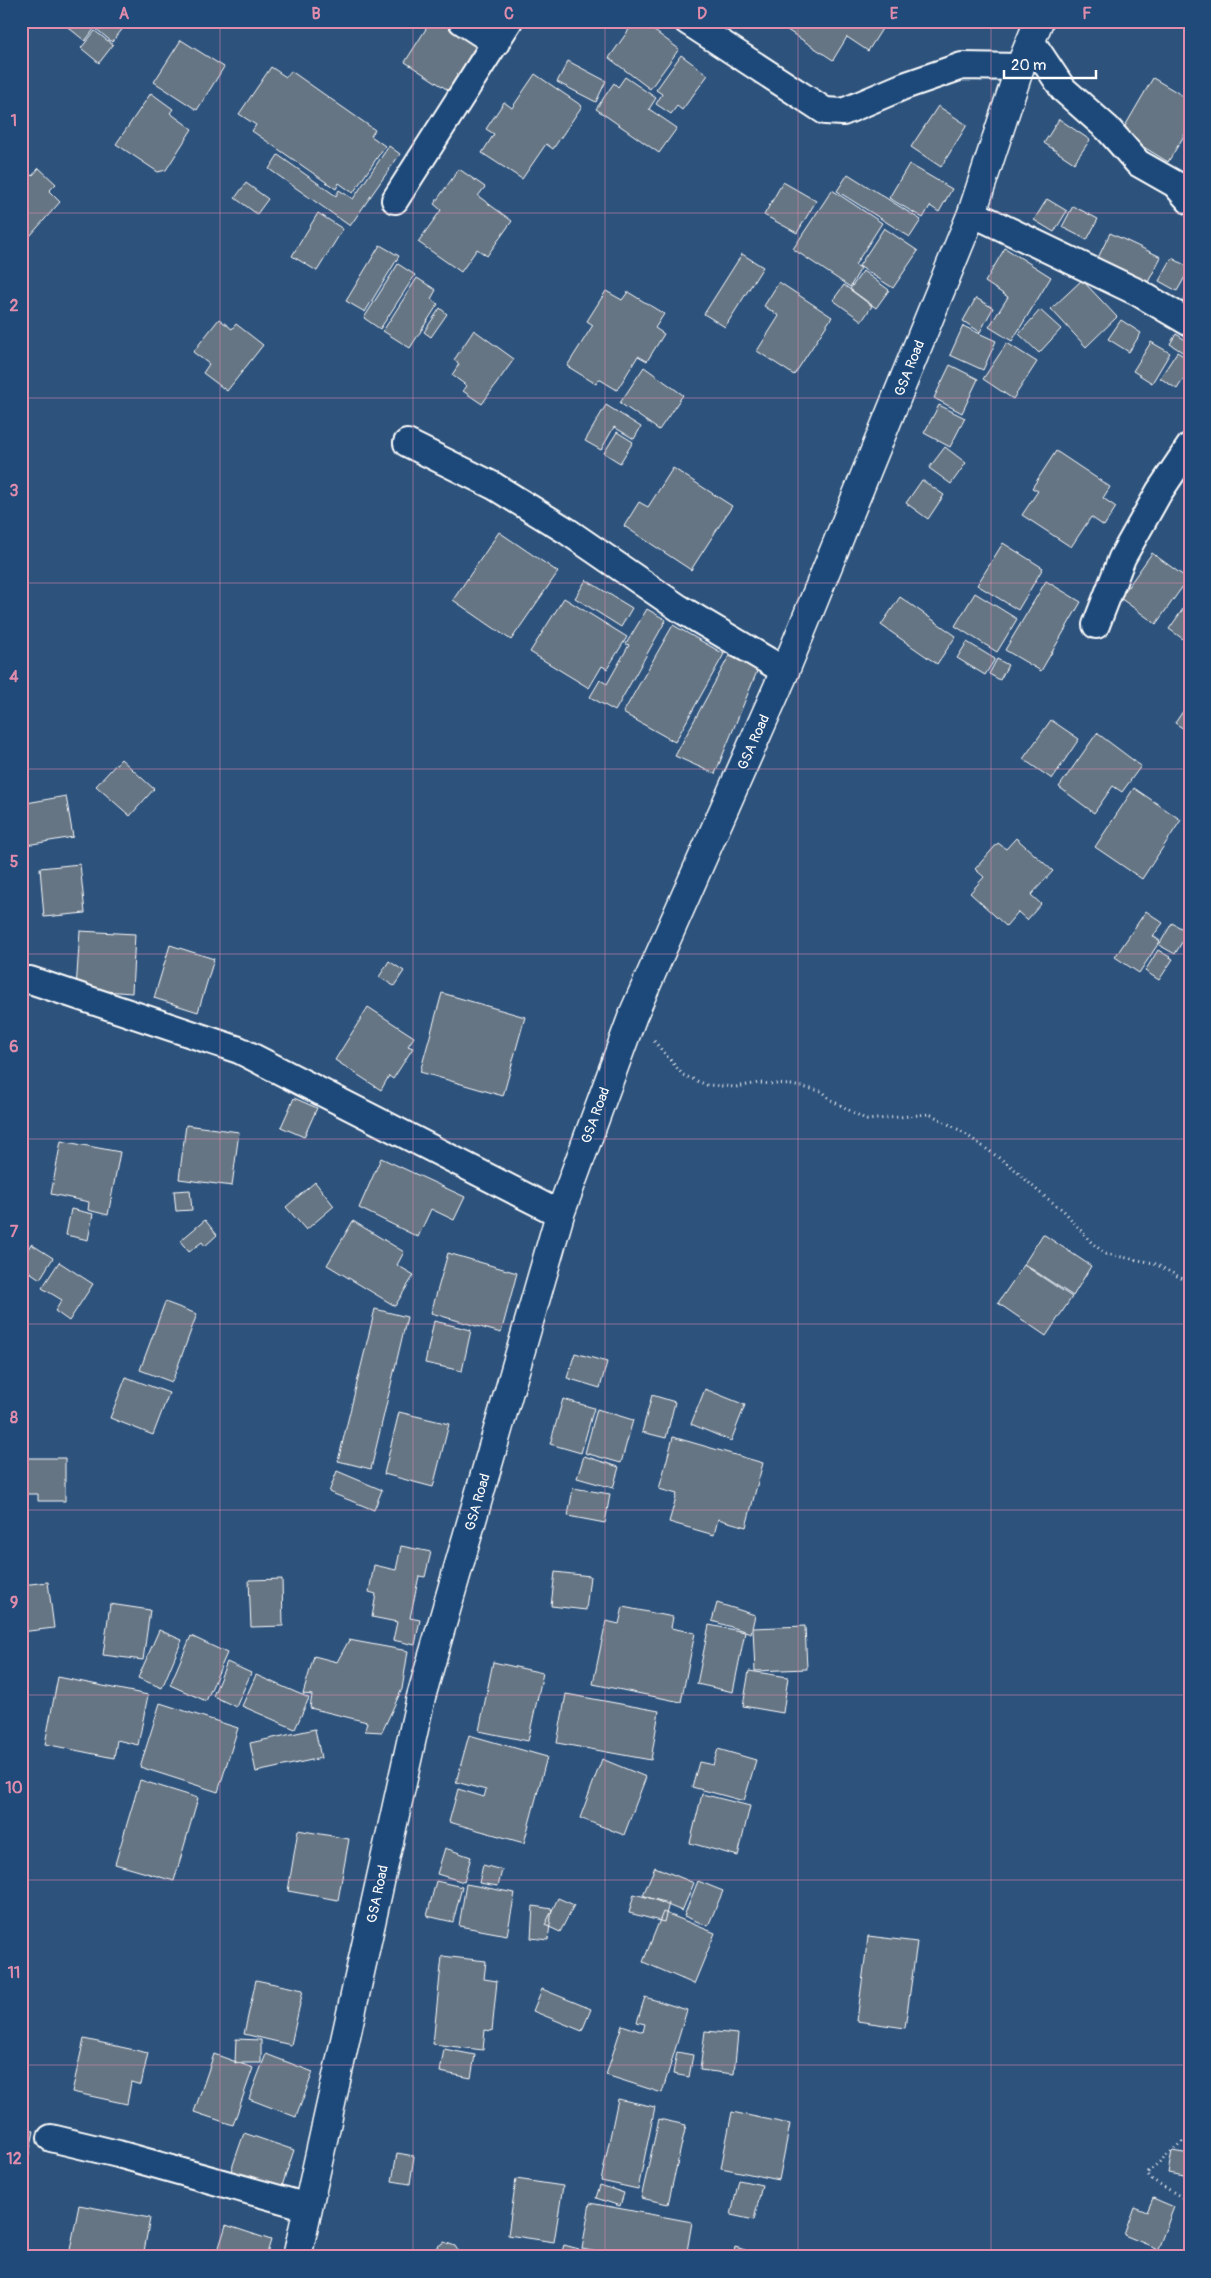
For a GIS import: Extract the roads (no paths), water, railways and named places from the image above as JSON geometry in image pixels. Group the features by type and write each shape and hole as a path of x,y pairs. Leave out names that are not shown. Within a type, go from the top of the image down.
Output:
{"street":[{"path":"395,200 503,32 462,21"},
{"path":"687,21 825,110 843,112 904,86 962,66 1020,67"},
{"path":"1035,31 1063,89 1108,129 1138,163 1175,184 1190,202"},
{"name":"GSA Road","path":"297,2257 421,1697 560,1214 633,1016 785,671 972,213 1020,67 1035,31"},
{"path":"972,213 1139,293 1190,323"},
{"path":"407,443 502,491 567,531 679,608 785,671"},
{"path":"1096,625 1122,558 1158,492 1190,446"},
{"path":"21,981 30,980 239,1050 560,1214"},
{"path":"51,2138 118,2154 308,2207"}]}
